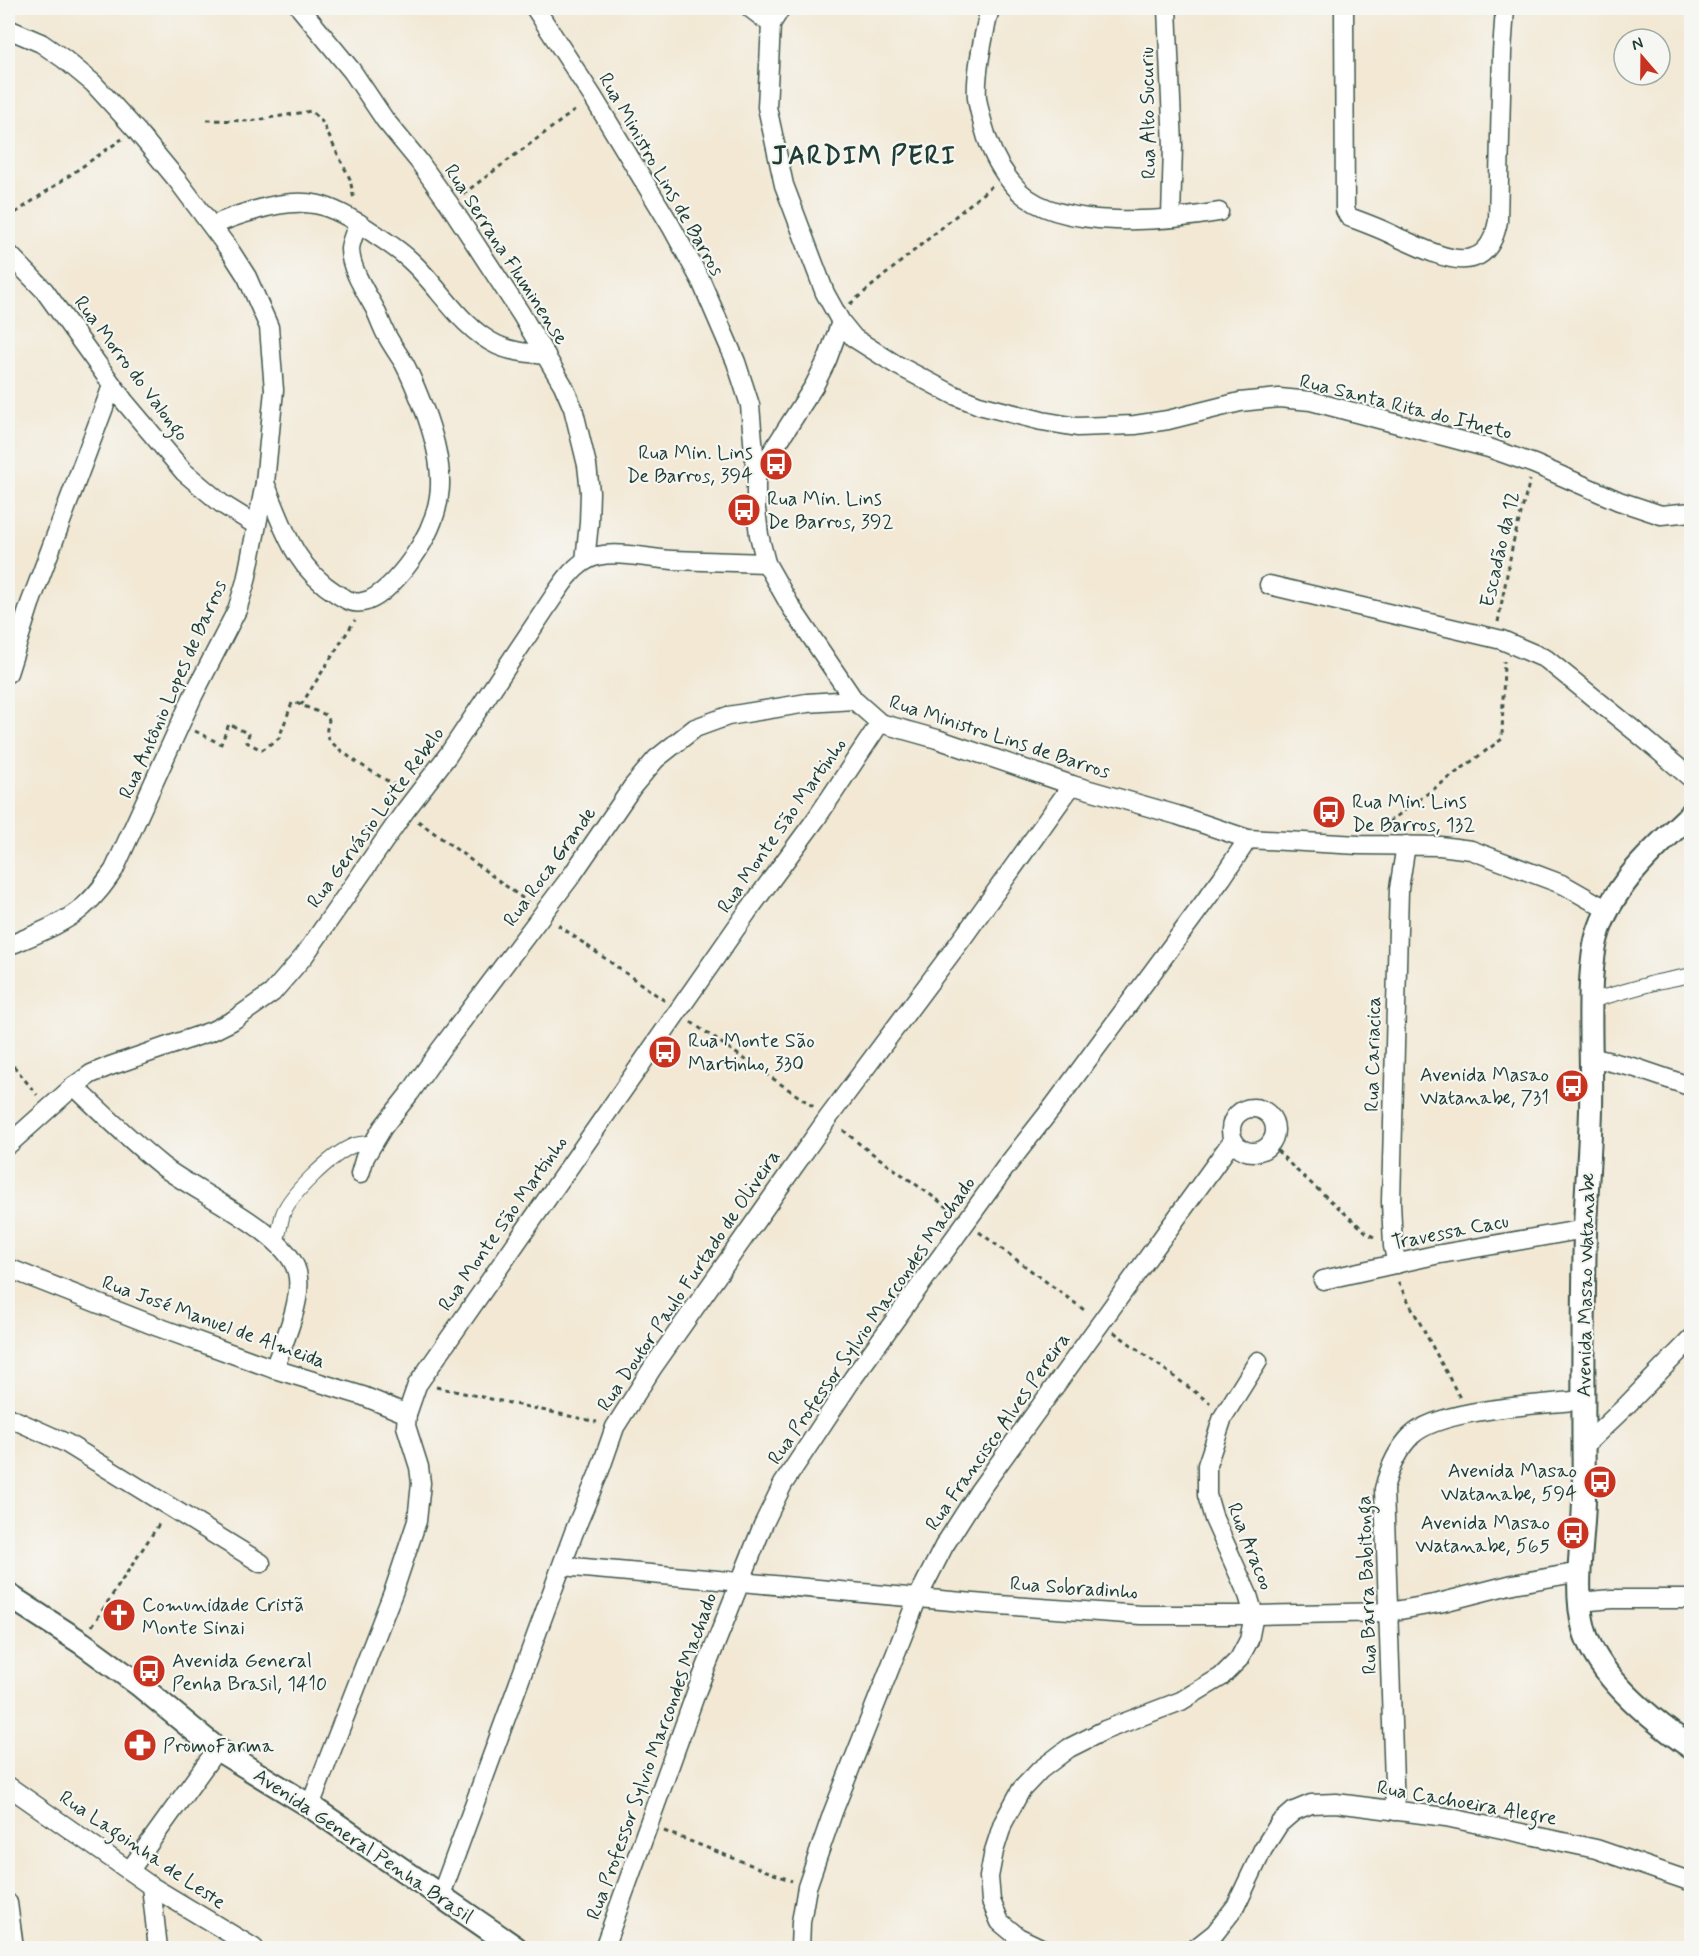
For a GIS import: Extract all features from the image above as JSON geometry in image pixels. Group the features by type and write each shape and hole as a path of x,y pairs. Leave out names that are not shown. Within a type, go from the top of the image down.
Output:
{"street":[{"name":"Rua Serrana Fluminense","path":"300,8 352,71 385,120 418,160 450,205 563,385 573,408 587,465 590,523 585,561"},
{"name":"Rua Ministro Lins de Barros","path":"535,8 593,97 671,226 701,281 736,362 750,405 756,477 756,509 766,563 791,607 854,700 880,723 937,739 1072,785 1177,815 1248,839 1440,846 1471,850 1564,885 1606,909"},
{"path":"750,8 771,24 781,8"},
{"path":"990,8 983,37 977,97 982,122 994,156 1021,193 1058,212 1081,218 1171,218 1220,212"},
{"name":"Rua Alto Sucuriu","path":"1167,8 1173,146 1171,218"},
{"path":"1344,8 1345,210 1349,217 1438,255 1456,259 1468,259 1486,251 1495,238 1498,221 1505,8"},
{"name":"Rua Santa Rita do Itueto","path":"771,24 767,107 783,185 825,293 841,322 854,338 954,395 979,405 1042,421 1077,427 1135,425 1168,420 1240,402 1279,398 1311,401 1489,448 1534,464 1619,501 1661,515 1692,512"},
{"name":"Rua Antônio Lopes de Barros","path":"8,28 41,42 93,83 136,130 213,226 247,277 269,327 274,390 265,483 246,581 237,610 180,724 114,870 99,891 82,908 8,946"},
{"path":"213,226 225,219 287,202 325,206 342,212 412,261 471,327 495,344 516,351 546,355"},
{"path":"265,483 284,530 307,570 322,585 345,599 359,603 377,596 405,570 421,547 432,525 440,496 441,475 438,449 417,392 404,364 387,337 354,265 350,250 352,238 359,223"},
{"name":"Rua Morro do Valongo","path":"8,253 44,290 112,386 184,472 222,504 256,525"},
{"path":"756,477 809,394 827,360 841,322"},
{"path":"8,673 30,604 112,386"},
{"path":"585,561 604,556 626,555 669,560 766,563"},
{"name":"Rua Gervásio Leite Rebelo","path":"8,1145 74,1086 110,1066 212,1031 232,1021 272,993 304,956 415,797 448,755 554,596 585,561"},
{"path":"1269,585 1502,640 1546,659 1633,728 1692,779"},
{"name":"Rua Roca Grande","path":"360,1174 365,1156 373,1142 579,865 633,786 656,759 695,728 728,716 807,703 854,700"},
{"name":"Rua Monte São Martinho","path":"310,1806 398,1581 417,1521 421,1483 419,1467 406,1426 407,1414 417,1385 677,1012 816,819 880,723"},
{"name":"Rua Doutor Paulo Furtado de Oliveira","path":"441,1895 615,1427 653,1367 828,1118 1072,785"},
{"name":"Avenida Masao Watanabe","path":"1692,813 1655,849 1606,909 1596,939 1590,1001 1591,1109 1585,1229 1582,1400 1584,1501 1580,1572 1580,1602 1584,1630 1607,1671 1639,1707 1692,1748"},
{"name":"Rua Professor Sylvio Marcondes Machado","path":"604,1948 648,1824 740,1582 773,1505 801,1456 853,1378 1222,878 1248,839"},
{"name":"Rua Cariacica","path":"1395,1255 1391,1202 1399,889 1406,845"},
{"path":"1590,1001 1657,982 1692,975"},
{"path":"1590,1057 1635,1068 1692,1087"},
{"path":"74,1086 164,1167 255,1225 276,1241 290,1256 297,1271 300,1289 274,1369"},
{"name":"Rua Francisco Alves Pereira","path":"800,1948 801,1922 807,1887 833,1812 918,1597 944,1546 979,1491 1100,1321 1233,1140 1231,1131 1236,1115 1251,1107 1260,1108 1273,1119 1276,1127 1271,1144"},
{"path":"1233,1140 1244,1151 1251,1153 1259,1152 1271,1144"},
{"path":"276,1241 281,1230 283,1214 293,1196 305,1182 351,1146 373,1142"},
{"name":"Travessa Cacu","path":"1323,1280 1395,1255 1435,1255 1585,1229"},
{"name":"Rua José Manuel de Almeida","path":"8,1268 158,1328 274,1369 363,1396 407,1414"},
{"path":"1583,1447 1692,1338"},
{"name":"Rua Aracoo","path":"1254,1616 1248,1594 1214,1520 1207,1495 1207,1465 1223,1417 1258,1361"},
{"name":"Rua Barra Babitonga","path":"1395,1811 1384,1489 1389,1468 1399,1449 1412,1434 1432,1422 1467,1413 1582,1400"},
{"path":"8,1417 66,1443 261,1563"},
{"name":"Rua Sobradinho","path":"562,1566 1141,1615 1254,1616 1389,1612 1439,1603 1513,1584 1580,1572"},
{"name":"Avenida General Penha Brasil","path":"8,1594 82,1642 138,1684 217,1749 310,1806 516,1948"},
{"path":"1580,1602 1612,1599 1692,1599"},
{"path":"1041,1948 1018,1937 1000,1922 991,1901 989,1877 994,1851 1003,1822 1021,1790 1040,1770 1069,1748 1106,1730 1181,1701 1221,1677 1239,1659 1250,1640 1254,1616"},
{"path":"130,1870 217,1749"},
{"name":"Rua Lagoinha de Leste","path":"8,1786 151,1886 254,1948"},
{"name":"Rua Cachoeira Alegre","path":"1196,1948 1215,1933 1236,1906 1263,1849 1279,1824 1294,1811 1311,1804 1328,1803 1446,1816 1596,1849 1692,1882"},
{"path":"151,1886 158,1948"},
{"path":"8,1903 14,1948"}],"path":[{"path":"450,205 593,97"},
{"path":"207,120 251,121 311,111 321,120 350,179 359,223"},
{"path":"8,218 136,130"},
{"path":"841,322 839,313 1005,174"},
{"name":"Escadão da 12","path":"1359,844 1502,739 1504,650 1498,622 1513,543 1534,464"},
{"path":"302,705 367,601"},
{"path":"180,724 221,744 230,723 249,734 246,742 262,750 279,738 292,704 302,705 326,715 329,720 327,734 336,747 415,797"},
{"path":"677,1012 828,1118 862,1146 958,1214 966,1223 1032,1269 1221,1411 1223,1417"},
{"path":"8,1059 48,1108"},
{"path":"1271,1144 1293,1167 1395,1255 1394,1274 1467,1413"},
{"path":"417,1385 426,1384 615,1427"},
{"path":"82,1642 171,1507"},
{"path":"648,1824 807,1887"}],"place":[{"name":"Rua Min. Lins De Barros, 394","path":"776,464"},
{"name":"Rua Min. Lins De Barros, 392","path":"744,510"},
{"name":"Rua Min. Lins De Barros, 132","path":"1329,812"},
{"name":"Rua Monte São Martinho, 330","path":"665,1052"},
{"name":"Avenida Masao Watanabe, 731","path":"1572,1086"},
{"name":"Avenida Masao Watanabe, 594","path":"1600,1482"},
{"name":"Avenida Masao Watanabe, 565","path":"1573,1533"},
{"name":"Comunidade Cristã Monte Sinai","path":"119,1615"},
{"name":"Avenida General Penha Brasil, 1410","path":"149,1671"},
{"name":"PromoFarma","path":"140,1745"}],"district":[{"name":"JARDIM PERI","path":"864,155"}]}
